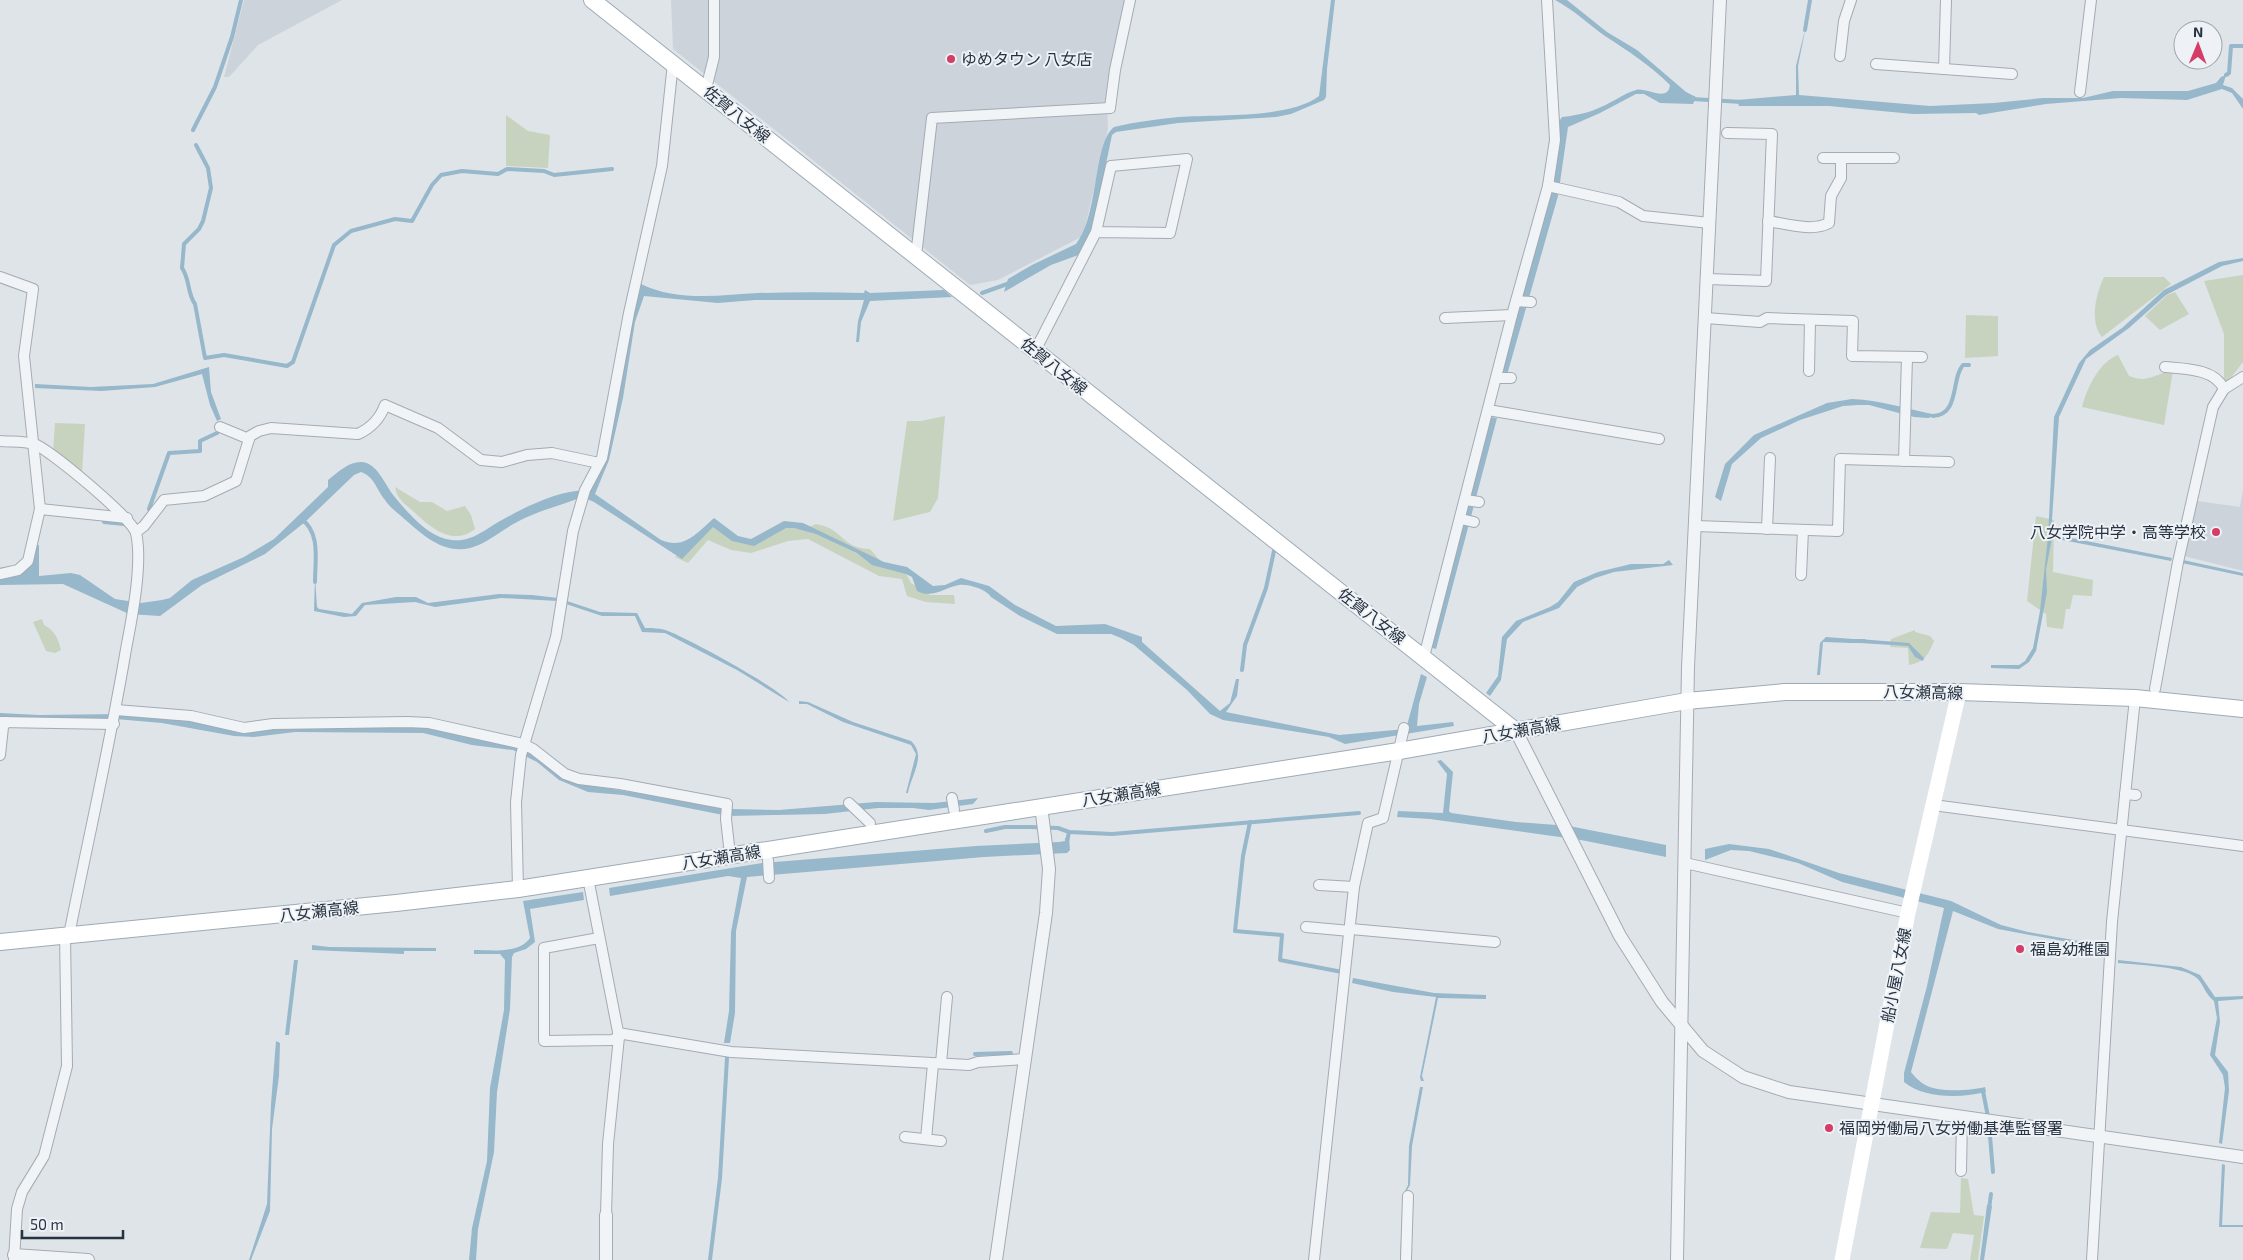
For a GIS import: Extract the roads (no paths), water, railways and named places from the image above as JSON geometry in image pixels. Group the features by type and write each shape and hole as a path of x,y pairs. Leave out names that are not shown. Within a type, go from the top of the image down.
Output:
{"main road":[{"name":"佐賀八女線","path":"592,0 1516,731"},
{"name":"八女瀬高線","path":"0,942 396,903 588,878 1042,813 1402,738 1516,731 1687,701 1785,692 1959,692 2134,698 2243,709"},
{"name":"船小屋八女線","path":"1842,1260 1908,913 1959,692"}],"street":[{"path":"706,89 714,57 714,0"},
{"path":"916,256 932,118 1110,108 1115,70 1130,0"},
{"path":"1424,657 1461,520 1512,315 1548,186 1555,140 1546,0"},
{"path":"1677,1260 1687,701 1720,0"},
{"path":"1840,56 1844,21 1851,0"},
{"path":"1944,69 1946,0"},
{"path":"2080,92 2091,0"},
{"path":"518,888 516,802 522,749 556,637 564,580 584,494 602,458 629,313 662,166 674,63"},
{"path":"1876,64 2012,74"},
{"path":"1707,279 1766,281 1772,134 1727,133"},
{"path":"1823,158 1894,158"},
{"path":"1768,221 1800,226 1822,226 1829,223 1831,196 1841,178 1841,158"},
{"path":"1035,351 1096,232 1111,166 1187,159 1170,233 1096,232"},
{"path":"1548,186 1619,202 1642,216 1710,223"},
{"path":"0,277 33,289 24,356 35,444 40,509 28,561 18,570 0,574"},
{"path":"1516,301 1531,302"},
{"path":"1446,318 1512,315"},
{"path":"1705,318 1760,322 1767,318 1853,321 1852,356 1922,357"},
{"path":"1809,371 1810,320"},
{"path":"1904,461 1907,357"},
{"path":"2165,367 2209,374 2224,389"},
{"path":"2155,690 2178,562 2213,407 2224,389 2243,377"},
{"path":"1496,378 1511,378"},
{"path":"136,532 144,526 164,500 204,496 236,481 250,439 259,431 271,428 358,434 369,428 383,412 385,405 438,428 481,460 502,462 527,455 552,453 599,463"},
{"path":"1488,410 1659,440"},
{"path":"220,427 250,439"},
{"path":"0,441 35,444 127,518 136,532 137,557 133,609 115,717 67,935 67,1066 44,1156 22,1192 17,1210 14,1258 88,1260"},
{"path":"1767,529 1770,458"},
{"path":"1696,526 1838,531 1840,459 1949,462"},
{"path":"1466,500 1478,502"},
{"path":"40,509 127,518"},
{"path":"1461,520 1474,522"},
{"path":"1801,575 1803,530"},
{"path":"2092,1260 2106,1006 2122,829 2130,794 2134,698"},
{"path":"0,754 3,722 191,716 244,728 283,724 407,722 429,724 522,749 533,749 565,774 579,779 620,784 727,804 729,846"},
{"path":"1516,731 1620,936 1662,1002 1680,1026 1703,1051 1743,1077 1789,1092 2243,1157"},
{"path":"1314,1260 1354,887 1368,823 1383,818 1402,738"},
{"path":"952,798 954,810"},
{"path":"1933,805 2243,846"},
{"path":"853,806 870,823"},
{"path":"996,1260 1046,913 1048,858 1042,813"},
{"path":"768,860 769,878"},
{"path":"1685,863 1908,913"},
{"path":"588,878 618,1035 608,1144 606,1260"},
{"path":"1318,885 1354,887"},
{"path":"1306,927 1495,942"},
{"path":"599,938 544,948 544,1040 612,1040 618,1035 731,1052 937,1064 969,1065 978,1062 1025,1059"},
{"path":"926,1139 947,997"},
{"path":"1961,1172 1962,1117"},
{"path":"905,1137 941,1141"},
{"path":"1406,1260 1408,1196"}],"water":[{"path":"1331,0 1335,0 1327,69 1326,97 1324,100 1291,114 1276,117 1178,123 1116,132 1112,135 1093,226 1081,254 1051,265 1004,292 1008,279 1076,244 1089,216 1102,148 1107,135 1114,127 1179,117 1272,112 1290,109 1319,96"},
{"path":"1555,0 1567,0 1607,32 1637,50 1686,92 1696,97 1693,104 1660,103 1644,94 1636,94 1568,127 1558,196 1507,375 1501,374 1557,165 1560,120 1562,117 1593,110 1636,90 1665,93 1670,85 1639,59"},
{"path":"1806,26 1798,66 1799,95 1930,106 1994,103 2043,98 2083,98 2113,91 2188,91 2216,83 2221,77 2226,75 2223,85 2232,88 2243,99 2243,109 2232,93 2222,89 2187,100 2121,98 2046,104 1979,115 1976,113 1913,114 1829,106 1739,106 1737,100 1796,95 1796,66"},
{"path":"2243,258 2243,261 2222,266 2166,295 2129,328 2086,359 2059,417 2051,534 2172,558 2171,561 2052,538 2046,569 2047,592 2036,651 2029,662 2019,669 1991,668 1991,665 2019,665 2025,661 2033,648 2040,611 2048,537 2054,417 2079,363 2090,350 2122,328 2164,290 2219,262"},
{"path":"641,284 669,293 699,296 759,293 864,293 865,290 870,293 944,290 952,297 870,301 861,322 859,342 856,342 858,321 864,300 755,300 718,303 644,296 635,322 623,398 609,460 595,494 661,540 669,543 683,541 696,534 714,518 738,536 751,539 784,521 803,523 884,562 907,567 933,586 945,585 961,578 989,586 1015,605 1056,626 1105,624 1142,637 1142,642 1220,711 1230,703 1236,679 1239,679 1237,696 1226,712 1339,735 1406,729 1421,674 1427,677 1419,704 1417,726 1453,722 1454,726 1345,744 1329,737 1223,720 1210,714 1187,690 1134,645 1121,638 1111,634 1057,634 1020,616 981,589 972,586 953,586 928,594 917,591 912,577 872,565 857,553 816,534 794,528 786,528 754,546 732,541 713,527 682,559 594,502 587,499 577,499 524,518 481,544 458,549 447,547 437,544 428,538 397,512 382,496 372,480 361,472 354,475 305,522 265,554 202,585 160,616 129,614 63,584 0,585 0,577 11,575 35,545 39,545 39,576 71,573 80,575 115,599 141,603 170,598 192,580 244,557 274,539 328,487 328,480 343,468 356,462 367,463 372,466 399,502 424,528 446,539 462,540 476,536 533,504 566,493 588,490 592,483"},
{"path":"209,367 211,392 221,419 217,421 210,405 202,374 155,387 101,391 35,388 35,384 91,387 153,384"},
{"path":"1852,399 1885,403 1938,415 1928,418 1914,417 1869,405 1858,405 1843,406 1800,420 1761,438 1732,464 1721,501 1715,497 1725,464 1754,435 1827,403"},
{"path":"1490,417 1497,418 1436,649 1429,647 1464,523"},
{"path":"1669,560 1673,565 1614,572 1595,578 1577,587 1559,608 1523,622 1507,639 1501,680 1490,696 1486,693 1498,676 1502,637 1516,621 1550,607 1558,602 1574,582 1598,572 1631,564 1663,564"},
{"path":"2183,560 2243,573 2243,576 2182,563"},
{"path":"315,577 317,607 319,609 352,614 362,603 396,597 416,597 428,603 499,594 558,598 558,601 501,598 435,607 415,602 365,605 356,616 344,617 314,611"},
{"path":"567,601 600,612 637,613 645,628 665,630 694,643 769,686 789,702 737,670 665,633 642,632 635,616 602,616 566,604"},
{"path":"1826,637 1853,639 1853,643 1823,642 1820,675 1817,675 1820,643"},
{"path":"1859,639 1909,643 1924,658 1923,661 1915,657 1908,646 1860,643"},
{"path":"799,701 808,702 853,722 911,741 916,747 918,759 908,793 906,793 916,754 911,745 843,722 807,704 799,704"},
{"path":"0,713 39,715 124,714 270,727 431,727 498,741 532,752 578,783 731,809 779,810 876,802 934,803 978,798 973,804 929,810 878,808 825,814 728,816 623,795 588,792 559,780 537,762 513,750 472,745 423,733 295,732 254,737 234,736 162,723 104,718 0,719"},
{"path":"1441,760 1453,772 1449,811 1451,813 1516,822 1569,826 1666,845 1666,857 1581,840 1430,819 1397,817 1398,811 1443,813 1447,774 1437,761"},
{"path":"1065,838 1069,838 1070,850 1067,853 984,857 747,877 736,931 735,1013 730,1043 724,1043 729,1011 731,932 741,878 728,876 610,896 609,888 762,863 976,846 1059,842 1065,841"},
{"path":"1729,844 1769,849 1839,873 1951,901 2001,925 2028,932 2102,945 2101,948 1998,929 1953,911 1911,1072 1922,1083 1935,1088 1962,1090 1985,1087 1986,1092 1944,1096 1922,1092 1904,1082 1904,1073 1927,986 1944,908 1842,882 1798,863 1749,851 1731,850 1705,860 1705,849"},
{"path":"583,892 584,900 530,909 535,942 526,949 514,953 512,957 510,1009 497,1092 494,1152 478,1229 476,1260 469,1260 472,1228 487,1161 490,1088 504,1010 505,960 500,954 474,954 474,950 512,949 519,947 530,938 523,901"},
{"path":"312,945 329,947 436,948 436,951 404,951 404,954 312,950"},
{"path":"294,960 298,960 289,1035 285,1035"},
{"path":"2118,960 2181,967 2200,975 2215,997 2243,996 2243,999 2218,1001 2220,1022 2215,1055 2228,1072 2229,1091 2222,1144 2219,1143 2225,1088 2223,1075 2210,1055 2217,1018 2214,1001 2198,979 2183,971 2118,963"},
{"path":"1353,978 1434,993 1486,995 1486,999 1438,998 1422,1076 1424,1081 1421,1081 1420,1077 1436,997 1393,992 1352,983"},
{"path":"276,1041 280,1043 279,1076 272,1129 270,1211 251,1260 249,1260 267,1204 271,1104"},
{"path":"1420,1087 1423,1087 1412,1146 1410,1185 1405,1194 1403,1260 1400,1260 1403,1195 1408,1185 1409,1146"},
{"path":"2222,1164 2225,1165 2222,1225 2243,1225 2243,1227 2219,1227"},
{"path":"1987,1205 1992,1206 1984,1260 1980,1260"}],"waterway":[{"path":"193,130 215,87 232,37 241,0"},
{"path":"1805,30 1810,0"},
{"path":"2226,75 2229,73 2231,46 2243,46"},
{"path":"1692,99 1742,102"},
{"path":"196,145 208,168 211,188 203,221 199,229 184,244 182,268 195,304 205,358 224,355 287,366 293,362 334,245 351,231 395,219 412,221 432,185 441,175 462,171 498,174 507,169 544,171 554,175 612,169"},
{"path":"982,293 1010,283"},
{"path":"1933,416 1942,414 1947,409 1954,395 1959,371 1963,365 1969,365"},
{"path":"149,509 169,453 200,451 200,441 217,433"},
{"path":"301,519 312,531 314,539 316,548 315,582"},
{"path":"104,522 124,524"},
{"path":"1242,670 1245,645 1266,588 1274,551"},
{"path":"1849,641 1864,641"},
{"path":"986,831 1005,827 1030,827 1058,828 1069,832 1112,834 1359,813"},
{"path":"1250,822 1243,856 1235,931 1282,935 1280,960 1342,972"},
{"path":"1067,842 1069,832"},
{"path":"975,1054 1011,1053"},
{"path":"710,1260 720,1178 727,1058"},
{"path":"1983,1091 1988,1117"},
{"path":"1989,1124 1993,1172"},
{"path":"1989,1209 1991,1194"}],"place":[{"name":"ゆめタウン 八女店","path":"951,59"},
{"name":"八女学院中学・高等学校","path":"2216,532"},
{"name":"福島幼稚園","path":"2020,949"},
{"name":"福岡労働局八女労働基準監督署","path":"1829,1128"}]}
